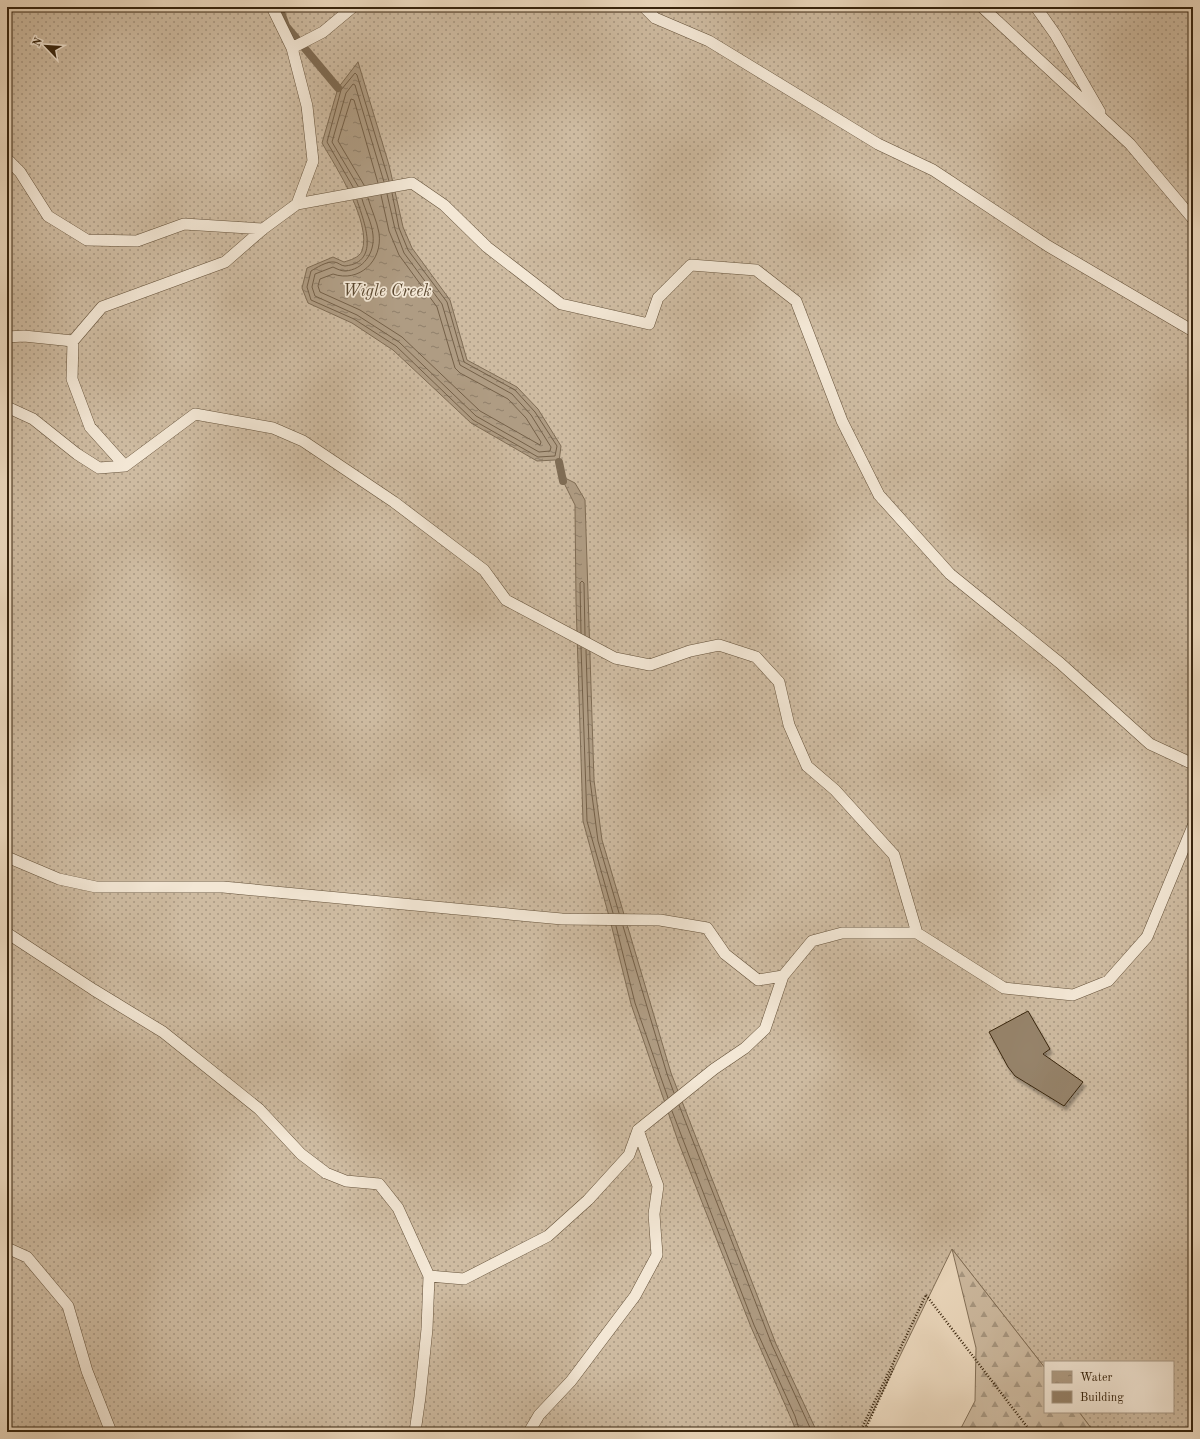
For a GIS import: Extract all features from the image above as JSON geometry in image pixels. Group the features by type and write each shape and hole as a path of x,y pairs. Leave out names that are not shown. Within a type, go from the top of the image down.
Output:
{"lane":[{"path":"272,7 292,48 307,106 313,161 297,204"},
{"path":"292,48 324,32 354,7"},
{"path":"644,7 655,18 709,40 878,144 933,170 1048,246 1193,331"},
{"path":"982,7 1130,144 1193,219"},
{"path":"1036,7 1056,34 1106,122"},
{"path":"7,159 20,172 48,216 87,240 137,241 184,224 263,229"},
{"path":"125,466 90,427 72,379 73,341 102,307 225,262 263,229 297,204 412,183 444,205 487,247 561,304 649,324 658,298 692,266 756,270 796,301 842,422 879,495 950,574 1060,663 1150,744 1193,764"},
{"path":"7,337 24,336 73,341"},
{"path":"7,407 33,419 77,454 99,468 125,466 195,414 273,428 303,441 394,502 484,570 506,600 614,658 650,665 690,651 719,645 756,657 779,682 789,725 807,766 835,790 894,855 917,933"},
{"path":"429,1276 464,1279 548,1236 588,1200 629,1155 638,1130 714,1069 745,1048 765,1029 783,976 812,941 842,933 917,933 1004,988 1073,995 1108,981 1147,937 1193,826"},
{"path":"7,857 59,879 96,888 223,887 562,919 660,920 707,928 725,954 758,980 783,976"},
{"path":"7,933 94,990 163,1032 259,1109 301,1154 326,1173 346,1181 379,1184 398,1208 429,1276 421,1390 415,1432"},
{"path":"529,1432 539,1415 571,1381 635,1296 657,1254 654,1214 658,1186 638,1130"},
{"path":"7,1248 27,1257 68,1306 87,1371 110,1432"}],"path":[{"path":"860,1432 926,1295"},
{"path":"864,1432 926,1295"},
{"path":"926,1295 1031,1432"}],"green space":[{"path":"7,7 1193,7 1193,1432 1094,1432 1080,1413 1174,1413 1174,1361 1044,1361 1044,1367 952,1249 863,1432 7,1432"},
{"path":"952,1249 1044,1367 1044,1413 1080,1413 1094,1432 959,1432 975,1401 976,1348"}],"water":[{"name":"Wigle Creek","path":"358,62 389,165 403,227 412,248 450,300 467,360 517,387 538,409 561,446 559,462 555,460 537,461 471,423 393,350 352,323 308,303 302,288 307,268 333,257 344,262 357,257 362,251 364,239 362,226 357,211 343,180 322,143 338,88"},
{"path":"565,478 575,483 585,500 594,780 602,840 671,1073 776,1344 817,1432 797,1432 751,1327 678,1141 631,1004 583,821 576,602 575,505 563,481"}],"building":[{"path":"1028,1011 1050,1049 1043,1054 1083,1082 1064,1106 1015,1076 1008,1067 989,1032"}],"waterway":[{"name":"Wigle Creek","path":"279,7 286,26 338,88"},
{"name":"Wigle Creek","path":"559,462 563,481"}]}
